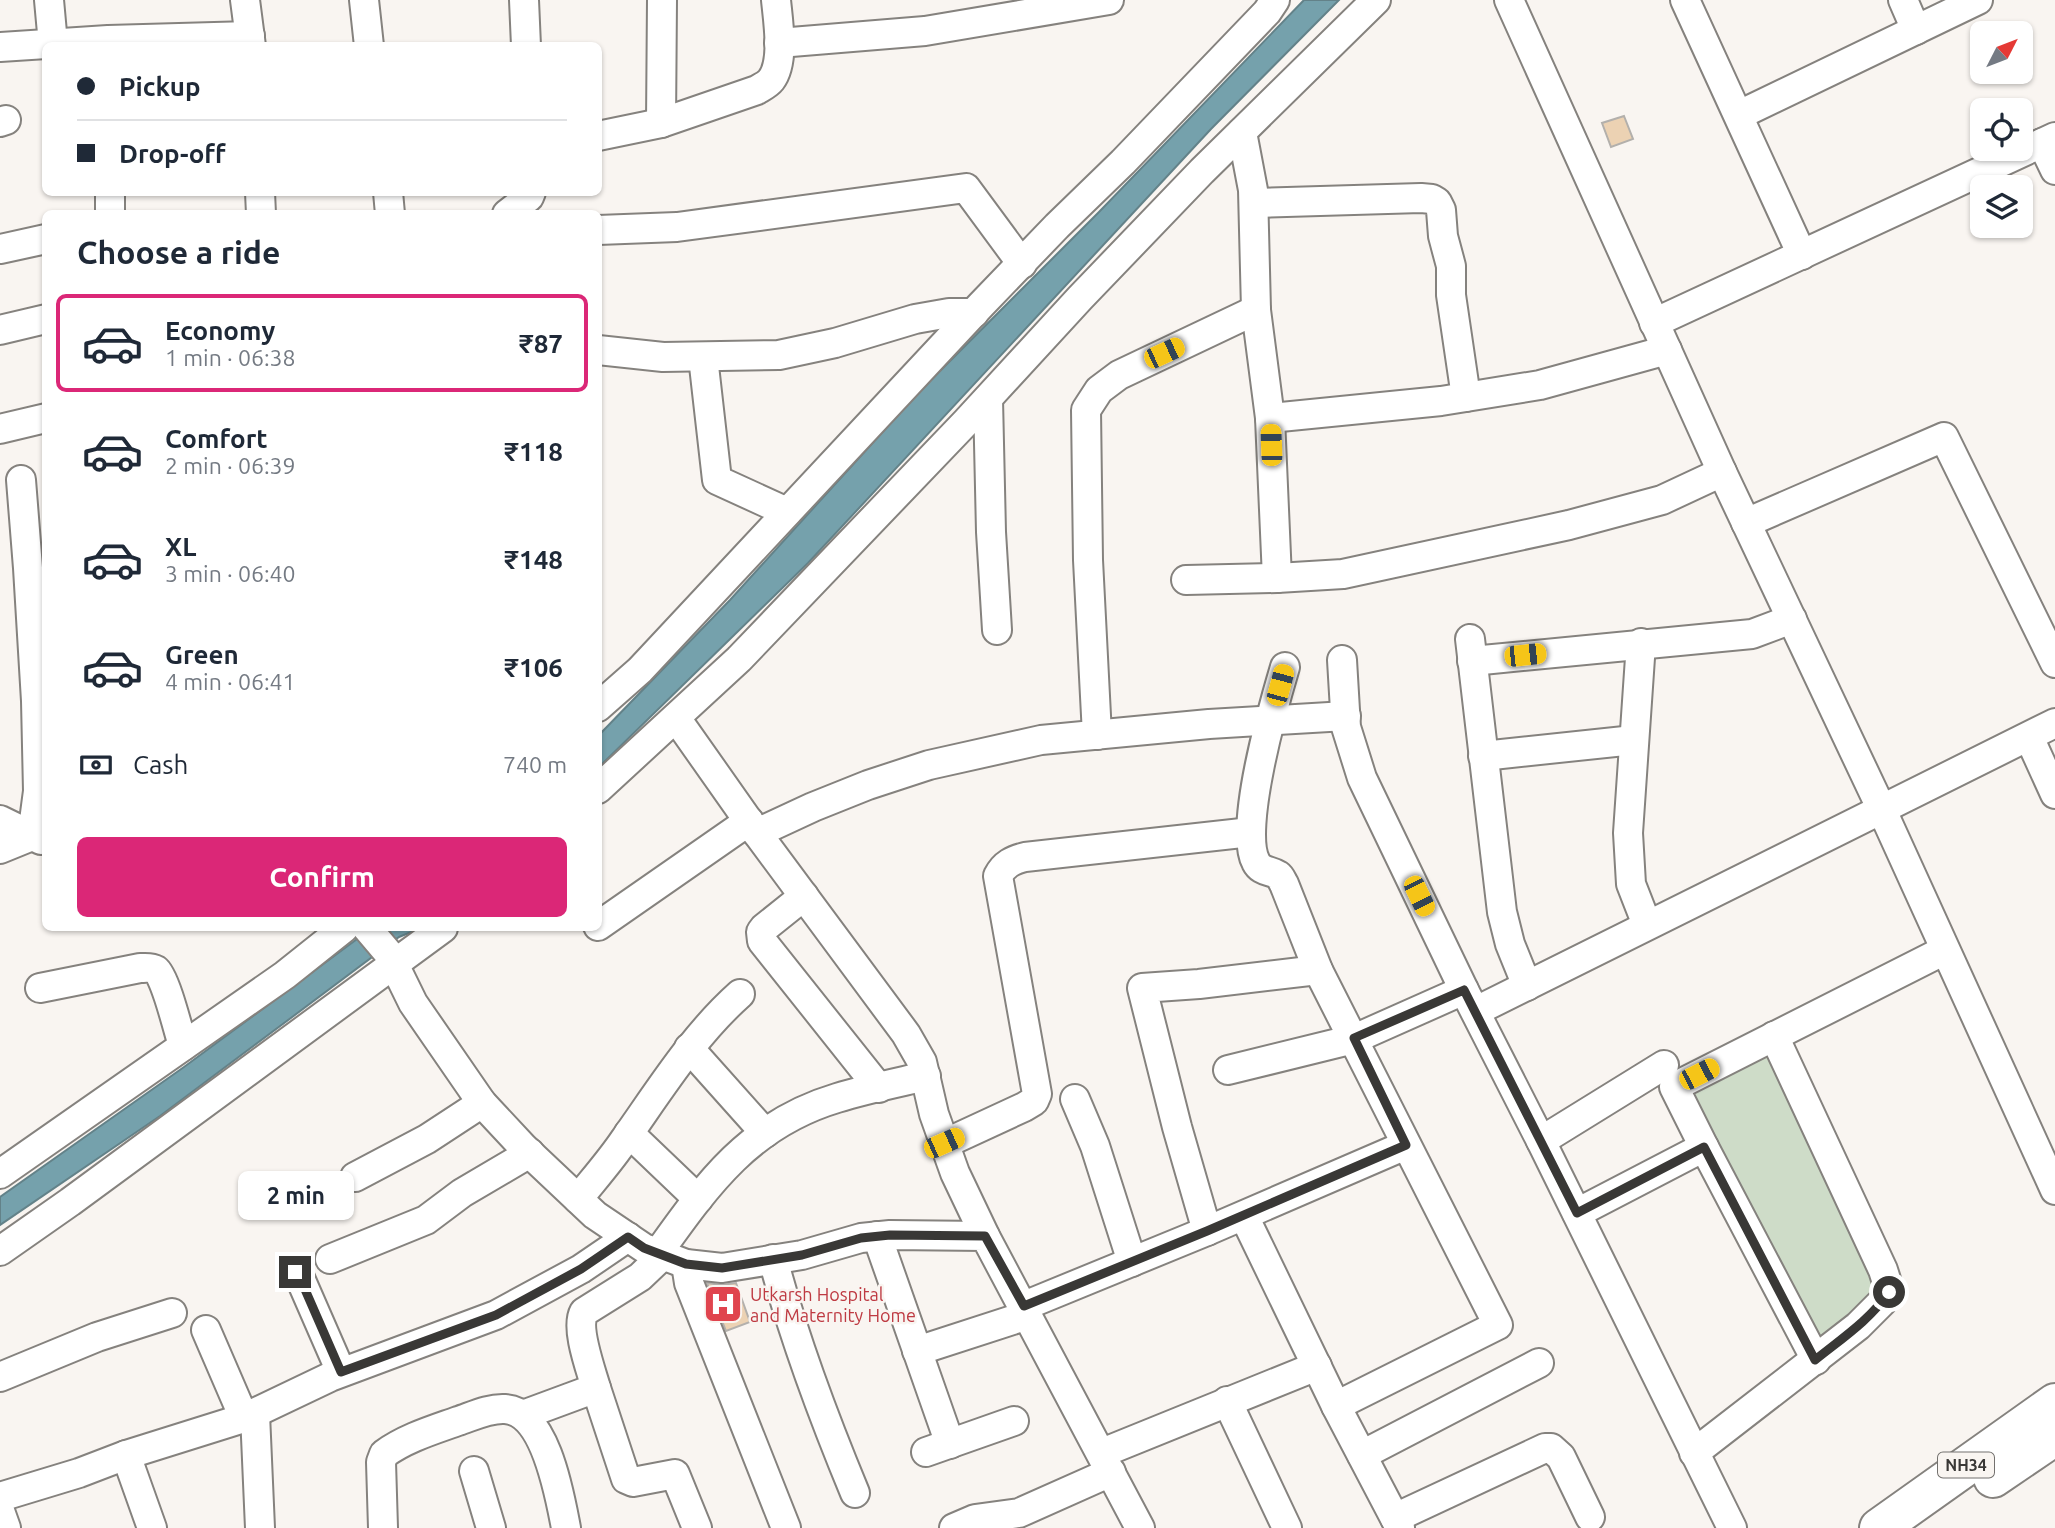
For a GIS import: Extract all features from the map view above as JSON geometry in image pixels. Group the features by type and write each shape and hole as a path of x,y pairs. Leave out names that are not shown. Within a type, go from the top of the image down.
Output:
{"highway":[{"name":"NH34","path":"1879,1528 2055,1403"},
{"name":"NH34","path":"1924,1528 2055,1436"}],"street":[{"path":"49,0 54,42"},
{"path":"179,42 250,41 245,0"},
{"path":"364,0 369,42"},
{"path":"524,0 526,42"},
{"path":"661,123 662,0"},
{"path":"602,135 661,123 757,90 766,84 775,71 779,43 776,0"},
{"path":"779,43 925,31 1109,0"},
{"path":"602,700 640,670 974,313 1267,12 1275,0"},
{"path":"602,785 749,649 988,399 1080,298 1376,0"},
{"path":"1509,0 1722,472 2051,1171"},
{"path":"1685,0 1802,254"},
{"path":"1903,0 1916,30"},
{"path":"1739,115 1978,0"},
{"path":"0,47 42,45"},
{"path":"1242,132 1253,190 1256,310 1270,418 1277,578"},
{"path":"1654,323 2049,140 2055,170"},
{"path":"602,230 677,227 966,188 1022,264"},
{"path":"512,210 529,196"},
{"path":"1254,203 1421,198 1437,202 1441,210 1443,236 1451,266 1451,295 1466,397"},
{"path":"0,250 42,240"},
{"path":"1097,735 1088,560 1086,410 1099,390 1119,375 1256,310"},
{"path":"602,350 663,357 779,355 835,343 915,319 949,313 974,313"},
{"path":"0,330 42,320"},
{"path":"1270,418 1466,397 1540,385 1667,350"},
{"path":"703,357 718,480 787,512"},
{"path":"988,399 991,531 997,630"},
{"path":"0,429 42,419"},
{"path":"1746,523 1944,437 2055,663"},
{"path":"1186,580 1343,574 1569,525 1662,500 1722,472"},
{"path":"21,480 36,701 39,839"},
{"path":"1527,986 1510,944 1502,912 1471,650 1641,643 1752,634 1792,620"},
{"path":"1641,643 1628,833 1631,884 1647,925"},
{"path":"1342,660 1346,727 1362,778 1732,1528"},
{"path":"1284,667 1257,777 1251,832 1252,853 1257,865 1266,872 1278,875 1284,884 1318,970 1498,1325 1336,1406"},
{"path":"602,924 753,827 929,765 1041,740 1209,724 1346,716"},
{"path":"676,718 906,1034 922,1062 934,1114 955,1173 985,1236 1140,1528"},
{"path":"1228,1070 1354,1038 1527,986 2055,723"},
{"path":"2029,737 2055,794"},
{"path":"1483,757 1634,740"},
{"path":"0,820 39,839"},
{"path":"944,1143 1024,1107 1034,1101 1037,1094 998,876 1004,866 1025,857 1251,832"},
{"path":"0,849 39,839"},
{"path":"804,896 764,928 762,941 879,1088"},
{"path":"0,1174 285,975 340,931"},
{"path":"370,931 392,958 413,1003 482,1103 595,1215 644,1248 669,1258 722,1268 802,1255 877,1236 985,1236"},
{"path":"0,1251 392,958 438,931"},
{"path":"1815,1360 1675,1087 1945,950"},
{"path":"40,988 140,968 153,968 158,971 163,981 183,1046"},
{"path":"1207,1231 1177,1127 1142,988 1318,970"},
{"path":"579,1199 690,1048 720,1012 740,994"},
{"path":"1694,1452 1858,1326 1889,1292 1883,1270 1774,1036"},
{"path":"690,1048 765,1133"},
{"path":"1541,1140 1664,1065"},
{"path":"697,1528 675,1474 634,1482 626,1479 596,1388 581,1330 580,1318 583,1312 669,1258 698,1199 740,1152 765,1133 798,1114 835,1099 926,1076"},
{"path":"1075,1099 1095,1146 1132,1262"},
{"path":"355,1177 427,1139 482,1103"},
{"path":"629,1133 698,1199"},
{"path":"917,1352 1026,1310 1406,1145"},
{"path":"1577,1213 1704,1147"},
{"path":"330,1259 426,1220 463,1193 530,1153"},
{"path":"1244,1216 1336,1406 1398,1523 1545,1448 1551,1448 1561,1457 1590,1517"},
{"path":"877,1236 917,1352 938,1448 1014,1421"},
{"path":"0,1497 249,1416 341,1372 496,1315 581,1269 628,1237"},
{"path":"669,1258 689,1283 786,1528"},
{"path":"773,1259 787,1312 822,1413 855,1493"},
{"path":"295,1272 341,1372"},
{"path":"0,1377 97,1337 172,1313"},
{"path":"206,1330 249,1416 260,1528"},
{"path":"1362,1455 1539,1363"},
{"path":"954,1528 975,1519 1019,1513 1106,1463 1227,1401 1317,1366"},
{"path":"523,1415 596,1388"},
{"path":"1227,1401 1287,1528"},
{"path":"383,1528 384,1454 426,1432 490,1410 508,1409 523,1415 530,1422 544,1446 556,1480 566,1528"},
{"path":"126,1455 152,1528"},
{"path":"474,1471 491,1528"},
{"path":"0,1511 6,1528"}],"green space":[{"path":"1767,1051 1876,1283 1872,1300 1821,1337 1814,1337 1697,1106 1697,1087"}],"water":[{"path":"1304,0 1339,0 1211,129 808,563 602,764 602,732 730,600 917,394 1099,212"},
{"path":"368,931 414,931 399,937 160,1116 0,1225 0,1197 184,1067"}],"building":[{"path":"1624,116 1633,139 1611,147 1602,123"},
{"path":"707,1283 736,1283 750,1322 726,1331"}],"place":[{"name":"Utkarsh Hospital and Maternity Home","path":"723,1304"}],"route":[{"path":"295,1272 341,1372 496,1315 581,1269 628,1237 644,1248 686,1264 722,1268 802,1255 861,1238 890,1235 985,1236 1024,1306 1406,1145 1354,1038 1464,990 1577,1213 1704,1147 1815,1360 1858,1326 1889,1292"}]}
